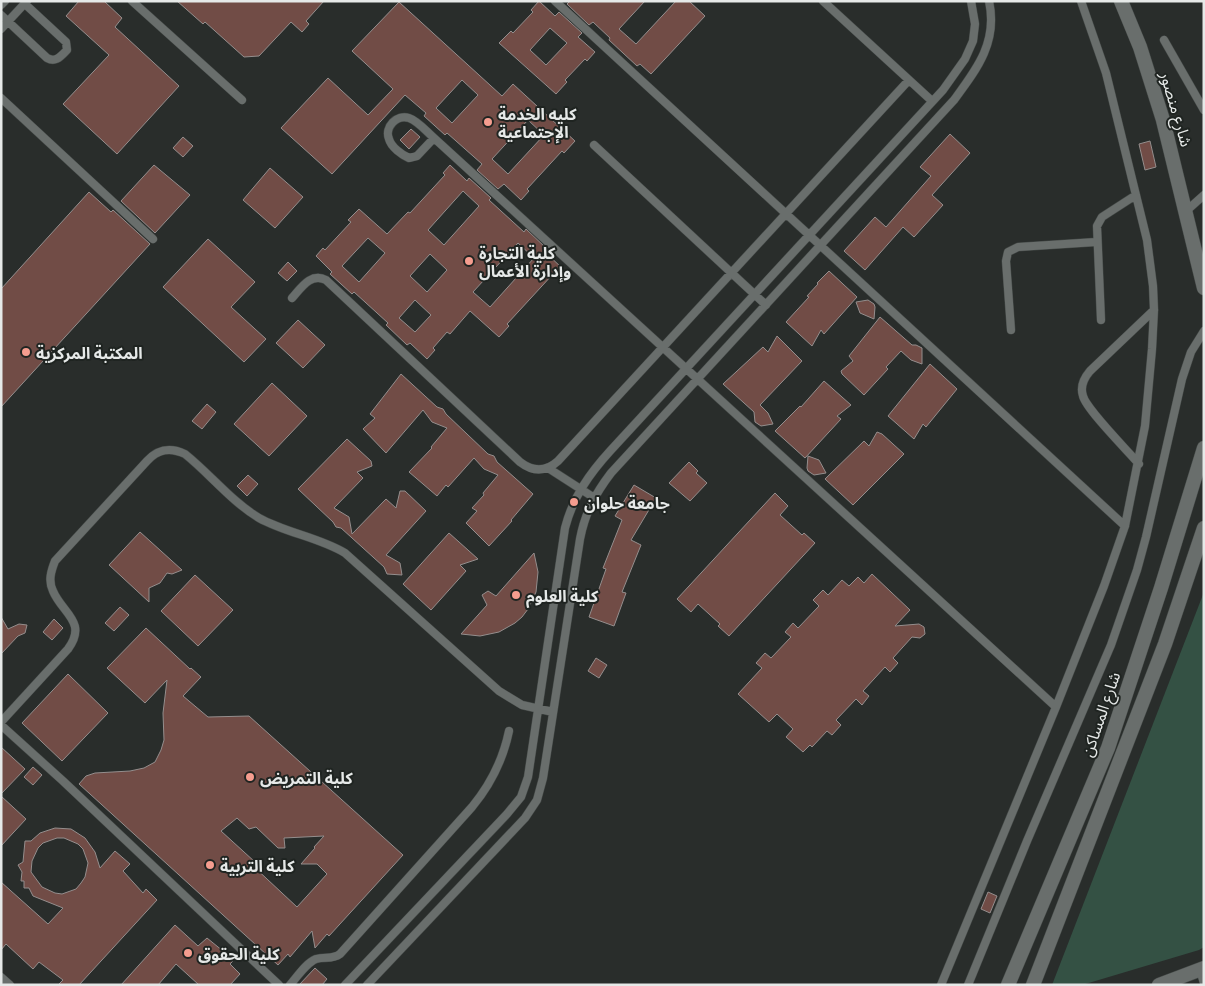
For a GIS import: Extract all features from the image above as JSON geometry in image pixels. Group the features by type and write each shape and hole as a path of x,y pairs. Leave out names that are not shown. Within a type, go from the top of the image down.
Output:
{"street":[{"name":"شارع منصور","path":"1121,1 1152,83 1171,151 1204,288"},
{"name":"شارع المساكن","path":"1008,985 1108,748 1162,588 1204,448"},
{"path":"1033,985 1165,644 1204,528"},
{"path":"1159,985 1203,974"}],"lane":[{"path":"1,5 5,1"},
{"path":"132,1 242,100"},
{"path":"555,1 1125,526"},
{"path":"823,1 932,101"},
{"path":"345,985 515,806 525,788 536,732 563,538 571,509 580,490 602,459 955,75 973,42 975,24 971,1"},
{"path":"367,985 532,810 541,789 580,539 586,515 594,497 610,473 698,380 954,100 980,64 989,44 991,24 989,1"},
{"path":"941,985 1091,621 1125,526 1139,464 1150,387 1154,310 1147,240 1106,73 1081,1"},
{"path":"1,15 8,21 47,58 55,60 67,50 66,42 26,2 8,21 1,29"},
{"path":"1164,40 1204,110"},
{"path":"292,298 310,280 317,277 326,280 520,462 533,469 548,468 558,461 909,80"},
{"path":"1,98 153,239"},
{"path":"434,138 417,156 409,158 392,145 388,139 388,132 390,125 395,120 402,117 410,118 434,138 1056,708"},
{"path":"594,145 766,306"},
{"path":"1101,320 1096,226 1102,217 1136,195"},
{"path":"1186,212 1204,195"},
{"path":"1012,330 1006,260 1008,252 1018,247 1096,242"},
{"path":"1139,464 1085,403 1082,390 1085,376 1154,310"},
{"path":"968,985 1114,638 1146,537 1182,378 1191,352 1204,331"},
{"path":"279,985 1,724 68,649 75,636 74,620 53,592 50,581 55,561 147,460 160,451 177,450 185,454 238,502 258,517 282,528 319,540 345,553 499,690 522,705 553,712"},
{"path":"548,468 580,490 594,497"},
{"path":"571,509 586,515"},
{"path":"290,985 312,962 319,958 333,958 340,954 476,802 496,772 504,752 509,731"},
{"path":"536,732 550,735"},
{"path":"1,977 10,985"}],"green space":[{"path":"1204,592 1204,947 1082,985 1052,985"}],"building":[{"path":"79,1 104,1 122,18 115,27 179,86 117,154 63,104 109,55 66,16"},
{"path":"177,1 324,1 306,21 309,24 302,32 291,22 259,56 244,57 205,22 203,24"},
{"path":"539,1 555,16 559,12 582,33 578,37 595,52 587,61 585,59 565,80 567,82 556,94 499,43 511,31 513,33 533,12 531,10","holes":["550,28 567,43 546,65 530,50"]},
{"path":"570,1 645,1 619,29 636,44 676,1 689,1 705,16 651,74 640,64 637,66 593,22 589,25 567,4"},
{"path":"399,2 502,96 513,84 575,141 564,153 562,151 527,189 529,191 521,200 504,184 498,189 477,170 482,164 447,133 445,135 424,116 426,113 405,95 332,174 281,128 328,78 368,115 393,89 352,51","holes":["462,80 478,95 452,123 436,108","528,120 544,135 508,174 492,159"]},
{"path":"411,129 420,137 409,149 400,140"},
{"path":"950,134 970,153 932,195 943,205 914,237 903,227 865,270 844,251 875,217 886,227 931,176 920,167"},
{"path":"183,137 193,146 183,157 173,148"},
{"path":"1150,141 1156,167 1145,170 1139,144"},
{"path":"154,165 190,195 155,233 121,201"},
{"name":"كلية التجارة وإدارة الأعمال","path":"450,165 467,181 469,178 491,198 489,200 524,232 526,229 547,249 545,252 562,268 555,276 553,274 507,324 509,326 499,337 470,311 450,334 447,332 433,348 435,350 427,359 410,343 407,345 386,325 388,323 354,292 352,294 330,274 332,272 316,256 323,248 325,250 351,222 348,220 359,209 387,234 408,212 410,213 445,175 443,173","holes":["463,191 479,206 444,245 428,230","368,238 385,253 359,282 342,266","518,243 534,258 490,307 473,292","430,254 447,270 427,292 410,276","415,300 431,315 415,332 399,318"]},
{"path":"270,168 303,197 275,228 243,200"},
{"name":"المكتبة المركزية","path":"89,192 111,212 113,210 150,244 1,407 1,289"},
{"path":"208,239 255,282 231,307 266,339 244,362 163,287"},
{"path":"288,262 297,271 287,281 278,273"},
{"path":"829,271 857,297 824,334 821,330 812,346 786,322"},
{"path":"868,300 875,307 874,319 860,313 856,302"},
{"path":"880,317 912,345 922,348 922,364 911,360 901,351 886,367 888,369 864,395 841,371 853,361 849,356"},
{"path":"298,320 325,345 303,368 276,343"},
{"path":"777,336 802,361 760,405 768,413 773,424 761,426 755,422 754,412 723,384 763,347 768,352"},
{"path":"930,364 957,389 926,427 923,424 914,439 888,416"},
{"path":"401,374 437,407 443,409 488,454 494,456 497,462 533,494 489,546 466,523 477,511 472,508 498,475 484,469 474,458 448,487 446,485 437,496 409,472 432,448 447,428 432,422 423,410 386,453 363,429 375,418 370,414"},
{"path":"824,381 851,405 837,416 841,419 805,458 775,431 801,407"},
{"path":"272,383 307,416 269,456 234,424"},
{"path":"207,404 216,412 202,429 192,421"},
{"path":"877,432 882,434 904,454 853,505 825,479 864,441 869,446"},
{"path":"347,439 371,461 372,466 357,472 363,478 334,508 349,517 352,534 386,499 396,508 400,491 405,491 426,511 386,555 400,563 402,575 387,574 384,567 341,528 336,527 298,489"},
{"path":"808,456 819,460 826,473 814,475 808,471"},
{"path":"689,462 698,471 696,473 707,483 690,501 669,483"},
{"path":"248,475 258,484 247,496 237,486"},
{"path":"634,485 656,498 631,540 641,545 622,592 626,593 614,626 589,617 606,569 603,568 622,520 615,516"},
{"path":"775,493 788,506 780,515 802,535 804,533 815,543 729,636 718,626 720,624 698,604 691,612 677,599"},
{"path":"140,532 182,570 172,574 167,573 160,583 149,588 149,602 109,565"},
{"path":"449,533 478,559 460,565 466,571 431,610 403,584"},
{"name":"كلية العلوم","path":"534,553 538,572 536,592 522,617 499,632 480,636 461,634 487,605 482,595 488,591 496,596"},
{"path":"872,574 910,610 895,626 919,624 924,627 925,634 920,638 912,637 893,658 898,663 890,672 885,667 863,691 869,696 862,705 856,699 836,720 841,725 832,735 827,731 812,747 810,745 803,752 786,737 793,729 777,714 769,722 738,694 762,668 756,663 765,653 771,658 791,637 785,632 793,623 798,628 819,606 813,600 823,590 828,595 842,580 849,586 858,577 864,583"},
{"path":"195,575 233,610 198,646 161,611"},
{"path":"120,607 129,615 114,631 105,623"},
{"path":"1,617 8,629 19,624 27,625 25,633 18,636 1,654"},
{"path":"54,619 63,628 52,640 43,632"},
{"path":"146,628 201,677 183,696 208,717 249,716 403,855 329,936 327,934 315,948 312,931 290,957 288,954 278,965 79,784 86,776 95,773 130,771 144,768 155,762 164,740 163,713 167,680 145,703 107,668","holes":["237,818 249,829 256,827 278,848 285,848 284,838 324,836 301,864 317,864 327,874 297,907 252,865 255,862 221,831"]},
{"path":"596,658 607,665 599,678 588,671"},
{"path":"68,674 108,713 62,761 22,723"},
{"path":"1,747 25,769 1,794"},
{"path":"33,767 42,775 33,785 24,777"},
{"path":"1,796 26,819 1,846"},
{"path":"55,828 71,829 85,838 95,852 100,868 115,851 130,864 123,871 143,893 146,889 157,900 79,985 58,985 63,980 39,962 33,969 6,944 1,950 1,882 48,924 63,908 33,896 29,888 24,888 24,881 21,881 22,872 18,865 23,862 25,841 31,841 40,833","holes":["57,838 64,838 78,844 83,849 88,863 85,877 76,889 62,894 42,887 31,872 32,861 38,848 43,843"]},
{"path":"988,892 997,896 990,913 981,909"},
{"name":"كلية الحقوق","path":"175,925 198,946 207,938 234,960 230,964 240,974 230,985 199,985 176,964 158,985 121,985"},
{"path":"315,968 327,979 322,985 299,985"}],"place":[{"name":"كليه الخدمة الإجتماعية","path":"488,122"},
{"name":"كلية التجارة وإدارة الأعمال","path":"469,261"},
{"name":"المكتبة المركزية","path":"26,352"},
{"name":"جامعة حلوان","path":"574,502"},
{"name":"كلية العلوم","path":"516,595"},
{"name":"كلية التمريض","path":"250,777"},
{"name":"كلية التربية","path":"210,865"},
{"name":"كلية الحقوق","path":"188,953"}]}
